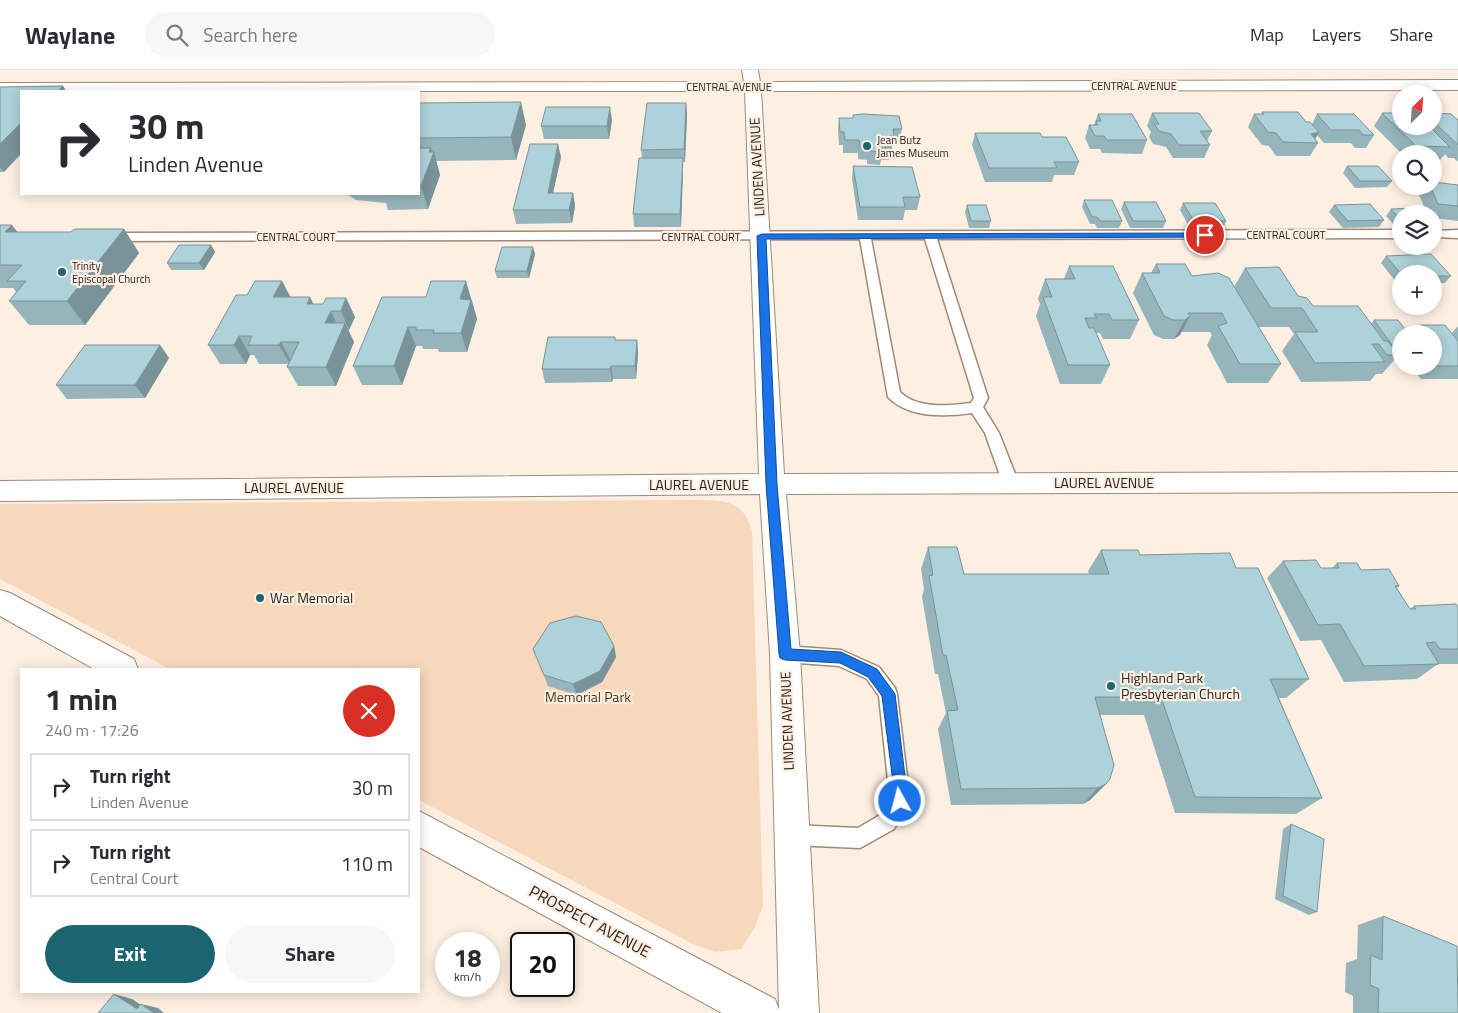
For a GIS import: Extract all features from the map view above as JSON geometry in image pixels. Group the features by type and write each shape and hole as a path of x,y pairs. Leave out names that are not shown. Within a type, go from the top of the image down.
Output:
{"street":[{"path":"1441,70 1458,85"},
{"path":"0,74 310,72"},
{"name":"CENTRAL AVENUE","path":"0,88 752,74 1458,85"},
{"name":"LINDEN AVENUE","path":"752,74 762,236 772,484 785,654 799,1013"},
{"name":"LAUREL AVENUE","path":"0,491 772,484 1458,482"},
{"path":"0,602 121,668"},
{"name":"PROSPECT AVENUE","path":"420,829 761,1013"}],"lane":[{"name":"CENTRAL COURT","path":"98,237 1392,234"},
{"path":"1442,234 1458,234"},
{"path":"865,236 893,394 903,403 916,408 961,409 976,407"},
{"path":"930,236 981,398 976,407"},
{"path":"976,407 992,433 1011,484"},
{"path":"785,654 841,658 873,673 888,694 900,801 887,822 860,838 792,835"}],"green space":[{"name":"Memorial Park","path":"699,500 726,502 739,508 752,531 763,906 754,929 741,949 715,952 693,944 420,801 420,668 168,668 0,579 0,504"}],"building":[{"path":"63,86 59,90 20,90 20,124 0,144 0,87"},
{"path":"521,102 511,137 420,138 420,103"},
{"path":"647,103 686,103 684,149 641,150"},
{"path":"546,107 610,107 607,126 541,126"},
{"path":"1262,112 1298,112 1306,122 1310,122 1319,132 1311,134 1318,143 1283,142 1276,133 1268,132 1254,114 1264,114"},
{"path":"1152,113 1199,113 1212,131 1200,131 1210,145 1179,145 1171,134 1159,131 1154,124 1159,124"},
{"path":"1382,113 1392,113 1392,123"},
{"path":"1442,113 1451,114 1458,120 1458,145 1442,130"},
{"path":"1098,114 1132,114 1147,140 1107,140 1104,136 1095,136 1089,125 1098,125 1096,121 1101,121"},
{"path":"1317,114 1354,114 1374,135 1363,135 1359,130 1331,130"},
{"path":"853,115 899,116 902,129 893,129 894,136 890,136 891,147 882,147 882,152 869,151 868,147 860,146 859,140 845,140 844,132 840,132 839,118 853,118"},
{"path":"975,133 1040,133 1042,137 1066,137 1079,162 1054,162 1057,168 989,168"},
{"path":"1405,135 1438,135 1450,147 1442,147 1442,145 1415,145"},
{"path":"530,144 558,144 548,193 573,193 569,210 513,210"},
{"path":"420,148 431,148 429,152 434,152 421,186"},
{"path":"639,158 683,158 680,214 633,214"},
{"path":"853,166 912,167 920,197 903,197 905,207 860,207"},
{"path":"1347,166 1378,166 1392,181 1360,181"},
{"path":"1442,183 1458,185 1458,206 1438,204 1434,195 1442,195"},
{"path":"1084,200 1112,200 1122,221 1100,221 1097,217 1092,217"},
{"path":"1124,202 1156,202 1166,221 1133,221"},
{"path":"1183,203 1215,203 1226,221 1194,221"},
{"path":"1370,204 1384,220 1348,221 1334,205"},
{"path":"967,205 986,205 991,221 971,221"},
{"path":"0,225 12,225 5,232 71,232 75,229 124,229 67,301 9,301 26,281 7,281 22,265 0,265"},
{"path":"179,245 211,245 199,263 167,263"},
{"path":"502,247 533,247 527,271 495,271"},
{"path":"1432,255 1441,265 1394,265 1386,256"},
{"path":"1156,264 1185,264 1192,276 1218,273 1229,278 1281,364 1240,364 1218,326 1227,323 1222,313 1188,313 1190,316 1185,320 1173,320 1164,316 1142,273 1160,273"},
{"path":"1069,266 1113,266 1139,320 1112,320 1109,314 1094,314 1097,318 1085,318 1089,328 1094,328 1110,365 1068,365 1043,297 1052,297 1045,279 1075,279"},
{"path":"1442,266 1451,276 1442,276"},
{"path":"1279,267 1298,296 1307,298 1313,306 1358,306 1384,341 1388,341 1392,347 1392,355 1387,355 1379,344 1372,344 1385,362 1315,363 1295,332 1318,332 1302,308 1271,308 1245,268"},
{"path":"255,281 282,281 273,297 310,297 307,304 323,304 326,298 346,298 341,311 331,311 325,323 345,323 326,367 287,367 299,342 281,342 279,345 248,345 252,336 239,336 234,345 208,345 236,295 247,295"},
{"path":"431,281 466,281 460,299 471,300 461,333 433,333 434,330 416,330 416,327 408,327 394,366 353,366 382,297 426,297"},
{"path":"1374,320 1398,320 1402,325 1392,325 1392,345"},
{"path":"1442,325 1445,325 1458,341 1458,366 1442,366"},
{"path":"548,337 615,337 615,340 637,340 635,366 611,366 610,369 542,369"},
{"path":"85,345 160,345 135,385 56,385"},
{"name":"Highland Park Presbyterian Church","path":"928,547 957,547 964,574 1109,574 1101,550 1138,550 1140,555 1230,553 1236,568 1258,568 1309,679 1270,679 1322,798 1195,797 1161,697 1095,697 1114,765 1110,779 1106,784 1098,788 961,789 947,711 958,710 946,655 943,655 929,576 933,575"},
{"path":"1316,560 1321,568 1339,568 1337,563 1357,563 1361,570 1389,569 1399,586 1395,586 1410,609 1416,609 1414,606 1456,604 1458,607 1458,649 1440,649 1435,642 1426,643 1439,664 1364,666 1340,624 1318,625 1283,561"},
{"path":"576,616 601,622 614,646 600,671 573,684 544,675 533,649 550,623"},
{"path":"1291,824 1324,839 1317,912 1283,896"},
{"path":"1383,916 1457,946 1458,1013 1378,1013 1379,989 1370,985 1371,955 1382,960"},
{"path":"114,994 137,1009 141,1004 154,1013 98,1013"}],"place":[{"name":"Jean Butz James Museum","path":"867,146"},
{"name":"Trinity Episcopal Church","path":"62,272"},
{"name":"War Memorial","path":"260,598"},
{"name":"Highland Park Presbyterian Church","path":"1111,686"}],"route":[{"path":"900,801 888,694 873,673 841,658 785,654 772,484 762,236 1205,235"}]}
